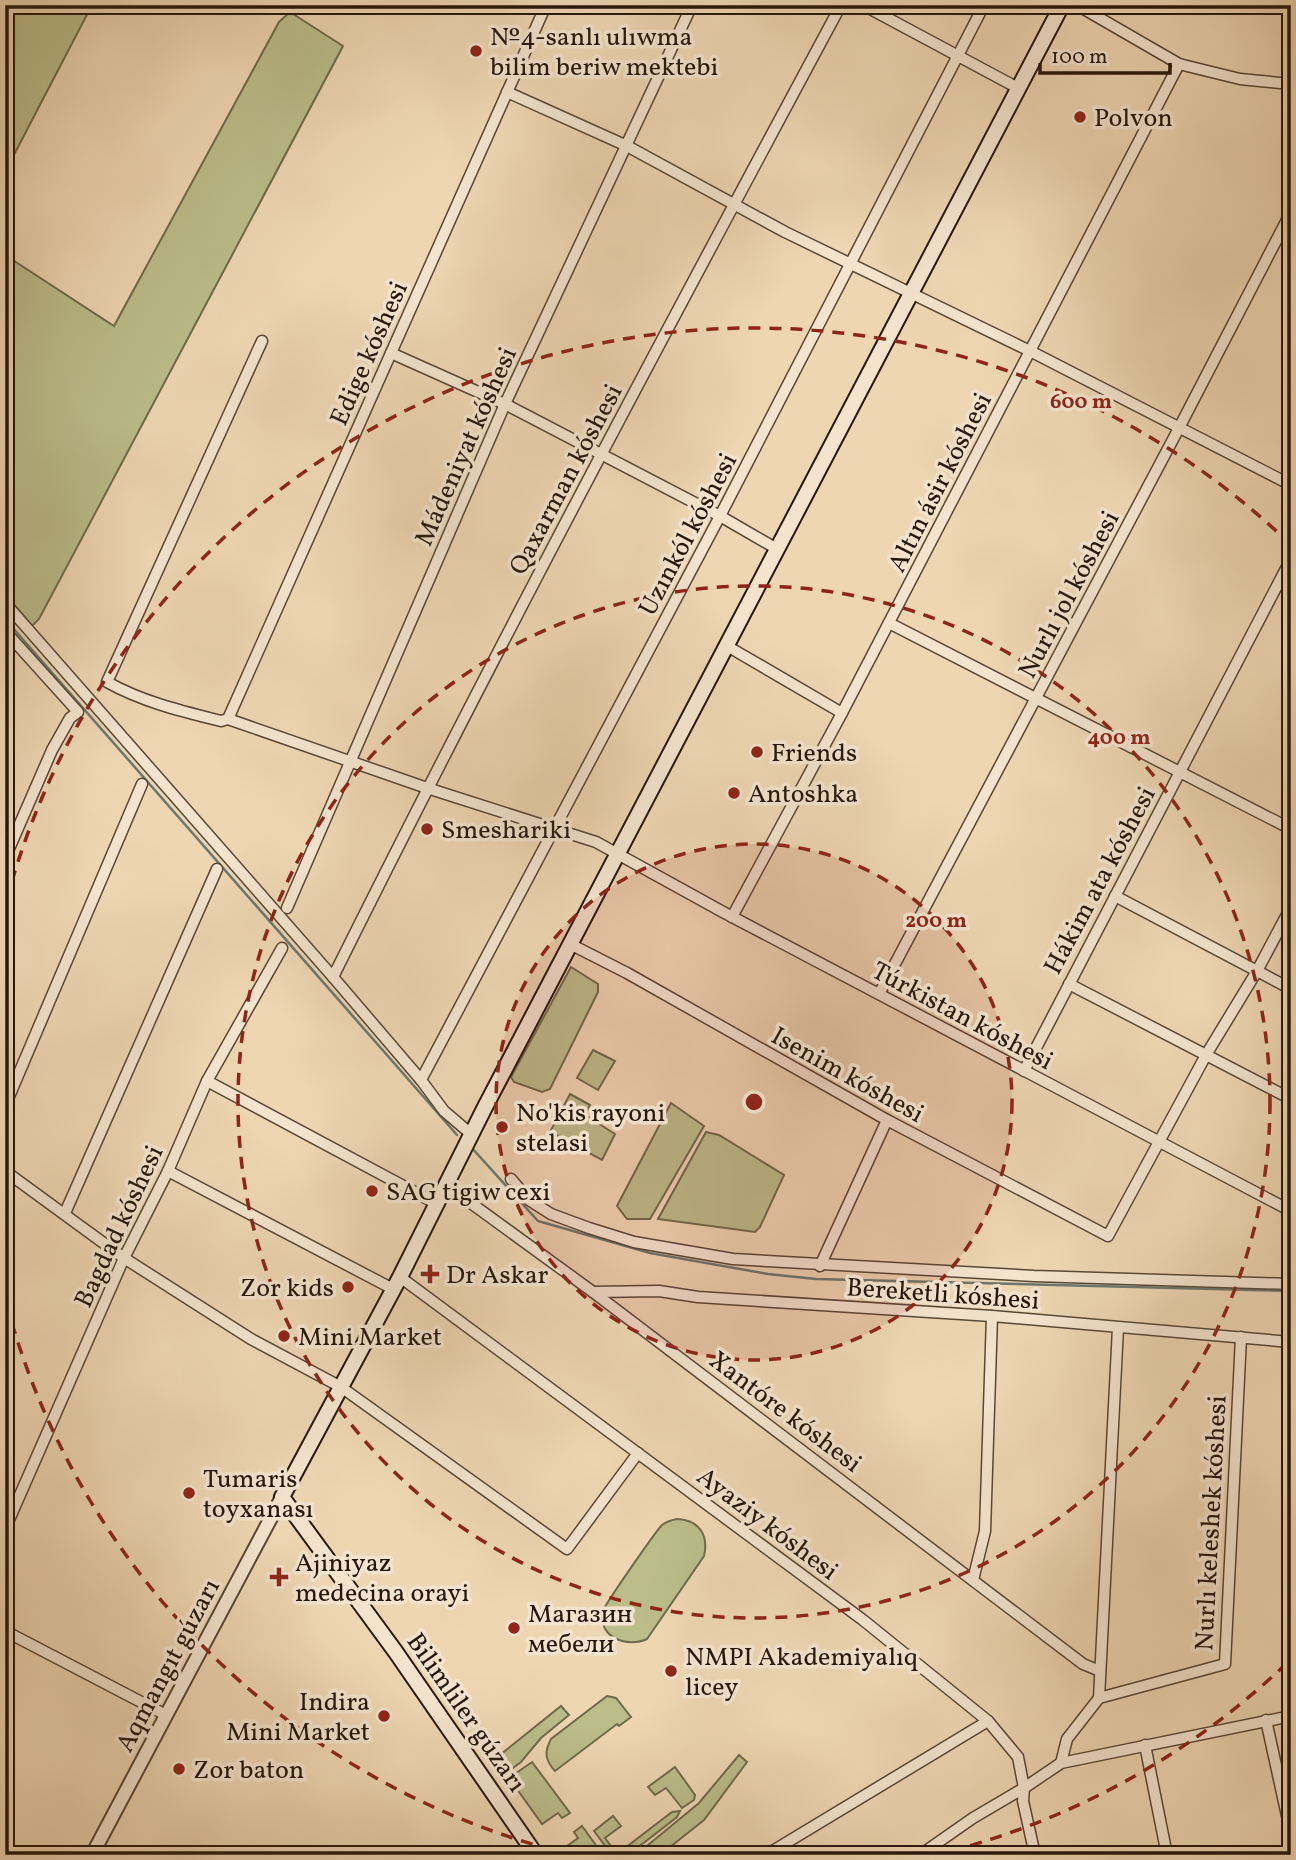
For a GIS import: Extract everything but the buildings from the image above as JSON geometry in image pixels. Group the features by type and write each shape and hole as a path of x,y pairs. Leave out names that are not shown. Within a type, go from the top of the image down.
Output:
{"main road":[{"path":"282,1497 397,1283 471,1134 1062,5"},
{"name":"Bilimliler gúzarı","path":"282,1497 395,1651 536,1855"}],"street":[{"name":"Edige kóshesi","path":"228,719 546,5"},
{"name":"Mádeniyat kóshesi","path":"287,908 505,404 692,5"},
{"name":"Qaxarman kóshesi","path":"333,977 427,788 601,455 841,5"},
{"name":"Uzınkól kóshesi","path":"421,1080 556,829 985,5"},
{"path":"1077,5 1179,64 1240,79 1291,83"},
{"path":"864,6 1018,88"},
{"name":"Altın ásir kóshesi","path":"732,917 842,713 1179,64"},
{"path":"507,92 627,146 850,265 1030,351 1291,485"},
{"name":"Nurlı jol kóshesi","path":"878,994 1180,428 1291,212"},
{"name":"Túrkistan kóshesi","path":"262,341 107,682 130,695 221,721 228,719 427,788 596,842 617,856 1291,1211"},
{"path":"391,353 505,404 720,516 777,549"},
{"name":"Hákim ata kóshesi","path":"1024,1071 1291,559"},
{"path":"5,603 333,977 444,1111 471,1134"},
{"path":"889,623 1291,829"},
{"path":"5,631 78,712 70,718 52,750 5,858"},
{"path":"727,646 842,713"},
{"path":"5,1105 142,784"},
{"name":"Bagdad kóshesi","path":"65,1213 217,869"},
{"path":"1115,895 1291,989"},
{"path":"1159,1143 1291,907"},
{"name":"Isenim kóshesi","path":"570,944 627,973 887,1120 1108,1236 1159,1143"},
{"name":"Bagdad kóshesi","path":"5,1529 124,1258 168,1171 207,1081 282,948"},
{"path":"1069,984 1291,1099"},
{"path":"207,1081 437,1204"},
{"path":"820,1266 887,1120"},
{"path":"5,1171 124,1258 251,1339 341,1387 567,1549 638,1453"},
{"name":"Ayaziy kóshesi","path":"168,1171 397,1283 638,1453 863,1620 988,1721 1018,1757 1024,1788 1023,1801 1035,1855"},
{"path":"511,1180 529,1200 551,1214 634,1242 733,1259 1034,1276 1291,1284"},
{"name":"Xantóre kóshesi","path":"446,1185 593,1292 1083,1664 1100,1671"},
{"name":"Bereketli kóshesi","path":"593,1292 659,1291 711,1298 992,1317 1291,1342"},
{"path":"972,1580 985,1531 992,1317"},
{"path":"1061,1763 1067,1739 1099,1698 1118,1328"},
{"name":"Nurlı keleshek kóshesi","path":"1099,1698 1225,1664 1241,1338"},
{"name":"Aqmangıt gúzarı","path":"92,1855 282,1497"},
{"path":"5,1631 166,1715"},
{"path":"920,1855 1061,1763 1291,1716"},
{"path":"1266,1720 1291,1834"},
{"path":"766,1855 988,1721"},
{"path":"1145,1745 1167,1855"}],"green space":[{"path":"5,5 92,5 5,172"},
{"path":"290,12 343,46 39,619 32,626 5,594 5,255 114,326 279,22"},
{"path":"571,967 598,984 598,992 550,1089 542,1092 514,1082 511,1077"},
{"path":"593,1050 615,1061 598,1090 577,1078"},
{"path":"570,1094 590,1105 585,1115 615,1134 602,1160 550,1132"},
{"path":"671,1103 704,1126 650,1219 627,1219 617,1206"},
{"path":"706,1132 719,1135 784,1175 760,1227 755,1232 658,1219"},
{"path":"677,1519 691,1522 701,1530 705,1542 704,1556 647,1639 631,1642 616,1638 605,1628 603,1611 662,1525"},
{"path":"607,1696 616,1698 631,1717 619,1726 617,1724 555,1771 547,1756 551,1739"},
{"path":"561,1706 569,1715 505,1774 495,1759"},
{"path":"739,1755 747,1762 704,1820 660,1855 636,1855 699,1803"},
{"path":"532,1762 570,1813 562,1818 558,1813 542,1824 509,1778"},
{"path":"675,1767 695,1795 694,1800 682,1808 666,1788 655,1795 648,1787"},
{"path":"680,1811 677,1817 628,1855 612,1855 594,1831 613,1816 621,1826 605,1838 617,1854 672,1812"},
{"path":"582,1826 603,1855 561,1855 559,1852 578,1838 574,1832"}],"waterway":[{"path":"5,619 457,1135"},
{"path":"471,1147 538,1221 650,1253 768,1274 816,1279 1291,1291"}],"place":[{"name":"№4-sanlı ulıwma bilim beriw mektebi","path":"476,51"},
{"name":"Polvon","path":"1080,117"},
{"name":"Friends","path":"757,752"},
{"name":"Antoshka","path":"734,793"},
{"name":"Smeshariki","path":"427,829"},
{"name":"No'kis rayoni stelasi","path":"502,1127"},
{"name":"SAG tigiw cexi","path":"372,1191"},
{"name":"Dr Askar","path":"430,1274"},
{"name":"Zor kids","path":"348,1287"},
{"name":"Mini Market","path":"284,1336"},
{"name":"Tumaris toyxanası","path":"189,1493"},
{"name":"Ajiniyaz medecina orayi","path":"279,1577"},
{"name":"Магазин мебели","path":"514,1628"},
{"name":"NMPI Akademiyalıq licey","path":"671,1671"},
{"name":"Indira Mini Market","path":"384,1716"},
{"name":"Zor baton","path":"179,1769"}]}
